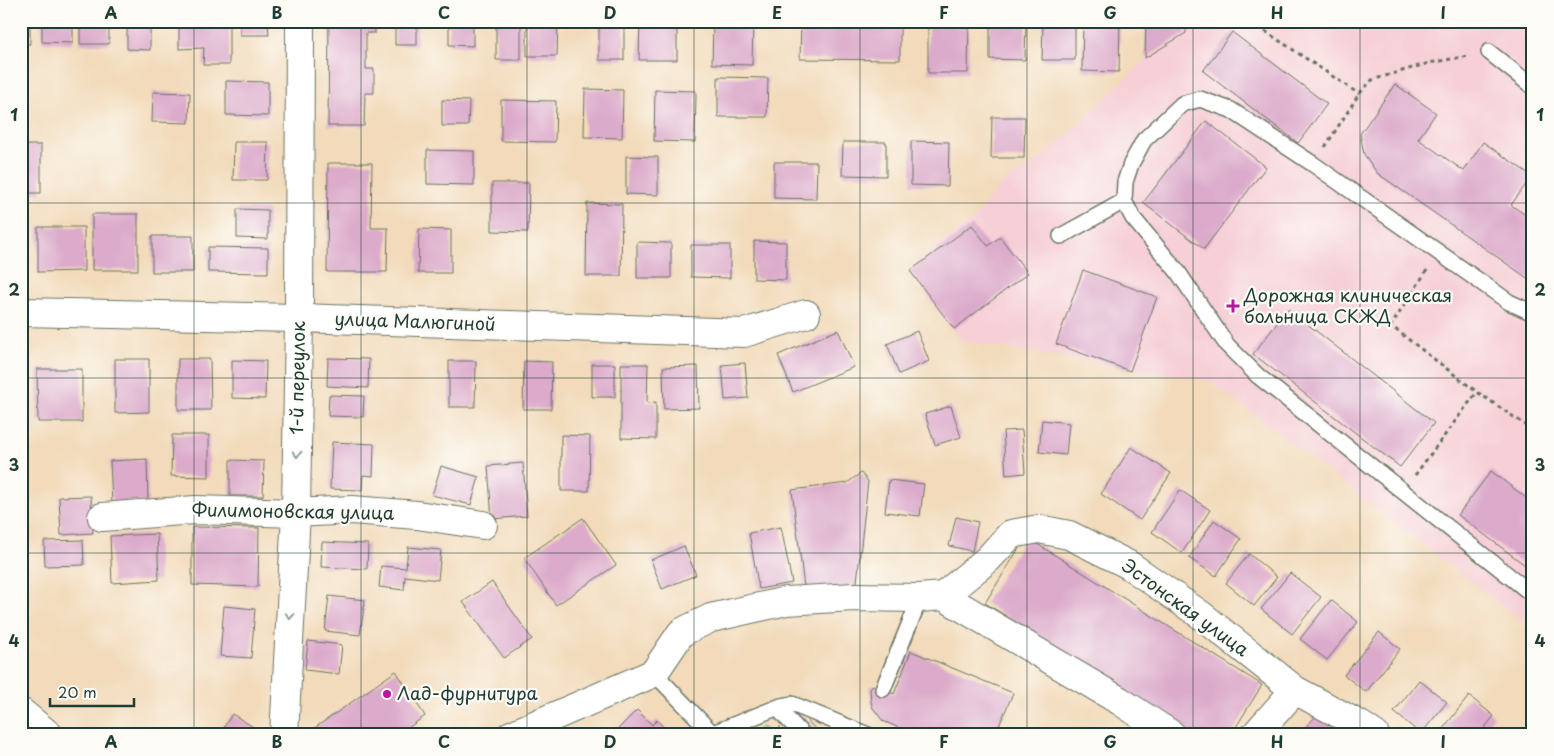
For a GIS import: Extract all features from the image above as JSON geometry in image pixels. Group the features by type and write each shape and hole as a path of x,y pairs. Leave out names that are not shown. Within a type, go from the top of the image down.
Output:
{"street":[{"name":"1-й переулок","path":"284,735 296,513 300,21"},
{"name":"улица Малюгиной","path":"21,312 299,318 744,333 806,314"},
{"name":"Филимоновская улица","path":"102,517 195,510 296,513 352,510 418,515 483,525"},
{"name":"Эстонская улица","path":"931,597 988,559 1011,534 1039,529 1069,535 1129,565 1201,615 1295,690 1375,735"},
{"path":"522,732 654,673 681,633 711,618 786,601 854,597 931,597 1120,701 1172,735"},
{"path":"1255,735 1295,690"},
{"path":"21,712 50,735"}],"lane":[{"path":"1489,52 1533,87"},
{"path":"1533,313 1509,302 1313,164 1231,110 1200,99 1182,104 1144,140 1131,164 1126,182 1124,201 1133,218 1178,272 1227,345 1258,376 1533,595"},
{"path":"1061,236 1124,201"},
{"path":"883,689 931,597"},
{"path":"654,673 713,734 777,708 792,704 868,735"},
{"path":"777,708 803,735"}],"path":[{"path":"1264,31 1359,94"},
{"path":"1313,164 1359,94 1372,80 1429,63 1489,52"},
{"path":"1438,253 1391,326 1477,392 1533,430"},
{"path":"1402,491 1477,392"}],"shaded area":[{"name":"Дорожная клиническая больница СКЖД","path":"1186,21 1533,21 1533,629 1210,381 961,341 907,270 975,218 1000,185 1045,156"}],"green space":[{"path":"761,727 771,735 751,735"}],"building":[{"path":"21,21 30,21 30,44 21,44"},
{"path":"42,21 73,21 73,43 42,42"},
{"path":"80,21 109,21 109,44 80,44"},
{"path":"127,21 150,21 150,50 127,49"},
{"path":"179,21 229,21 229,65 203,65 204,48 179,49"},
{"path":"240,21 268,21 269,35 240,35"},
{"path":"329,21 375,21 375,33 366,33 366,69 374,69 374,93 365,93 364,126 328,126"},
{"path":"395,21 417,21 417,45 395,45"},
{"path":"449,21 473,21 473,46 449,45"},
{"path":"496,21 521,21 521,60 496,60"},
{"path":"527,21 558,21 557,56 527,56"},
{"path":"599,21 624,21 624,60 599,60"},
{"path":"640,21 677,21 677,60 639,60"},
{"path":"713,21 753,21 752,65 712,64"},
{"path":"801,21 900,21 900,60 800,59"},
{"path":"928,21 969,21 968,73 928,73"},
{"path":"990,21 1026,21 1025,60 990,59"},
{"path":"1043,21 1075,21 1075,60 1042,60"},
{"path":"1083,21 1120,21 1119,72 1082,71"},
{"path":"1146,21 1186,21 1186,33 1145,58"},
{"path":"1232,32 1327,104 1298,143 1203,71"},
{"path":"718,77 768,78 767,117 718,117"},
{"path":"226,81 268,82 268,116 226,115"},
{"path":"1395,84 1436,113 1418,139 1464,171 1483,142 1532,176 1511,205 1533,220 1533,282 1377,173 1364,154 1360,134"},
{"path":"585,89 623,90 622,138 584,137"},
{"path":"655,90 696,91 695,142 654,141"},
{"path":"153,92 190,93 189,123 152,122"},
{"path":"442,100 469,101 468,126 442,126"},
{"path":"501,100 556,101 555,142 501,141"},
{"path":"992,117 1025,117 1024,158 991,158"},
{"path":"1206,121 1266,167 1204,249 1143,203"},
{"path":"911,141 949,142 948,186 911,185"},
{"path":"234,142 268,142 267,180 233,180"},
{"path":"843,142 886,142 886,176 842,175"},
{"path":"21,145 41,145 41,193 21,193"},
{"path":"427,150 474,151 474,185 427,184"},
{"path":"626,156 658,157 658,195 626,194"},
{"path":"774,162 817,162 816,199 774,198"},
{"path":"328,163 372,163 371,228 388,228 387,272 327,272"},
{"path":"492,183 529,183 528,232 492,231"},
{"path":"587,203 622,204 621,276 586,276"},
{"path":"237,209 268,210 268,239 237,238"},
{"path":"92,214 138,214 138,270 92,270"},
{"path":"972,225 988,246 1000,237 1028,273 954,329 910,271"},
{"path":"38,227 84,227 84,271 38,272"},
{"path":"419,229 451,230 451,273 418,273"},
{"path":"152,236 193,236 193,272 152,272"},
{"path":"754,241 786,242 786,280 754,279"},
{"path":"637,242 671,243 671,278 637,278"},
{"path":"691,245 730,245 730,278 691,277"},
{"path":"208,247 268,248 268,273 208,272"},
{"path":"1083,270 1157,297 1130,371 1056,344"},
{"path":"1288,309 1434,423 1400,467 1253,354"},
{"path":"838,330 854,367 793,392 778,355"},
{"path":"917,331 929,361 899,374 887,344"},
{"path":"328,358 369,359 368,388 327,386"},
{"path":"115,359 149,359 149,412 115,413"},
{"path":"178,359 210,359 211,410 178,410"},
{"path":"232,360 266,361 265,399 232,398"},
{"path":"449,361 476,361 475,407 449,407"},
{"path":"524,361 552,362 551,409 523,409"},
{"path":"745,363 748,398 725,400 722,365"},
{"path":"592,364 615,364 615,397 592,397"},
{"path":"621,364 648,364 647,403 656,402 656,439 621,438"},
{"path":"698,366 699,408 664,409 663,367"},
{"path":"37,369 82,369 82,422 38,422"},
{"path":"329,395 364,396 363,417 328,416"},
{"path":"951,406 961,437 935,445 925,414"},
{"path":"1042,420 1069,423 1066,455 1039,452"},
{"path":"1022,430 1025,473 1006,475 1003,431"},
{"path":"172,435 209,435 209,477 171,476"},
{"path":"561,435 590,436 589,491 561,491"},
{"path":"332,442 374,444 373,476 363,475 362,490 330,489"},
{"path":"1131,447 1171,473 1140,520 1101,494"},
{"path":"147,459 148,502 112,503 110,461"},
{"path":"230,460 264,461 263,496 230,496"},
{"path":"523,463 527,516 492,519 488,466"},
{"path":"441,466 479,477 471,505 432,495"},
{"path":"1491,471 1533,503 1533,571 1458,515"},
{"path":"861,473 868,481 856,591 805,595 792,490 847,483"},
{"path":"889,480 924,484 920,516 885,512"},
{"path":"1180,490 1210,510 1182,553 1152,532"},
{"path":"91,496 93,533 61,535 59,497"},
{"path":"956,517 978,522 972,551 949,546"},
{"path":"583,518 616,565 556,605 524,558"},
{"path":"1214,520 1241,539 1216,576 1189,558"},
{"path":"192,527 259,528 258,587 192,585"},
{"path":"781,527 792,583 759,589 749,533"},
{"path":"157,534 159,580 112,583 110,536"},
{"path":"1026,537 1262,685 1231,735 1196,735 985,603"},
{"path":"83,540 84,565 45,566 44,541"},
{"path":"322,542 368,544 367,569 321,567"},
{"path":"684,546 696,575 662,589 651,560"},
{"path":"408,547 441,550 438,580 405,576 404,590 379,587 381,566 406,568"},
{"path":"1249,554 1277,577 1254,606 1226,583"},
{"path":"1290,573 1321,597 1292,634 1261,609"},
{"path":"492,582 532,639 504,658 463,602"},
{"path":"329,596 365,600 360,635 325,631"},
{"path":"1331,600 1358,622 1327,660 1300,639"},
{"path":"224,606 255,609 251,658 220,656"},
{"path":"1379,632 1400,649 1366,692 1344,675"},
{"path":"308,641 342,645 339,674 305,670"},
{"path":"911,651 1013,693 995,735 916,735 883,721 873,708 871,702 870,690 872,685 894,694"},
{"name":"Лад-фурнитура","path":"396,671 425,716 398,735 311,735 309,732"},
{"path":"1419,680 1447,702 1421,734 1394,712"},
{"path":"1469,696 1494,716 1479,735 1438,735"},
{"path":"637,710 652,725 657,720 668,732 665,735 612,735"},
{"path":"797,710 821,735 785,735 779,728"},
{"path":"1320,712 1346,735 1298,735"},
{"path":"232,714 255,728 252,735 237,735 224,727"}],"place":[{"name":"Дорожная клиническая больница СКЖД","path":"1233,306"},
{"name":"Лад-фурнитура","path":"387,694"}]}
